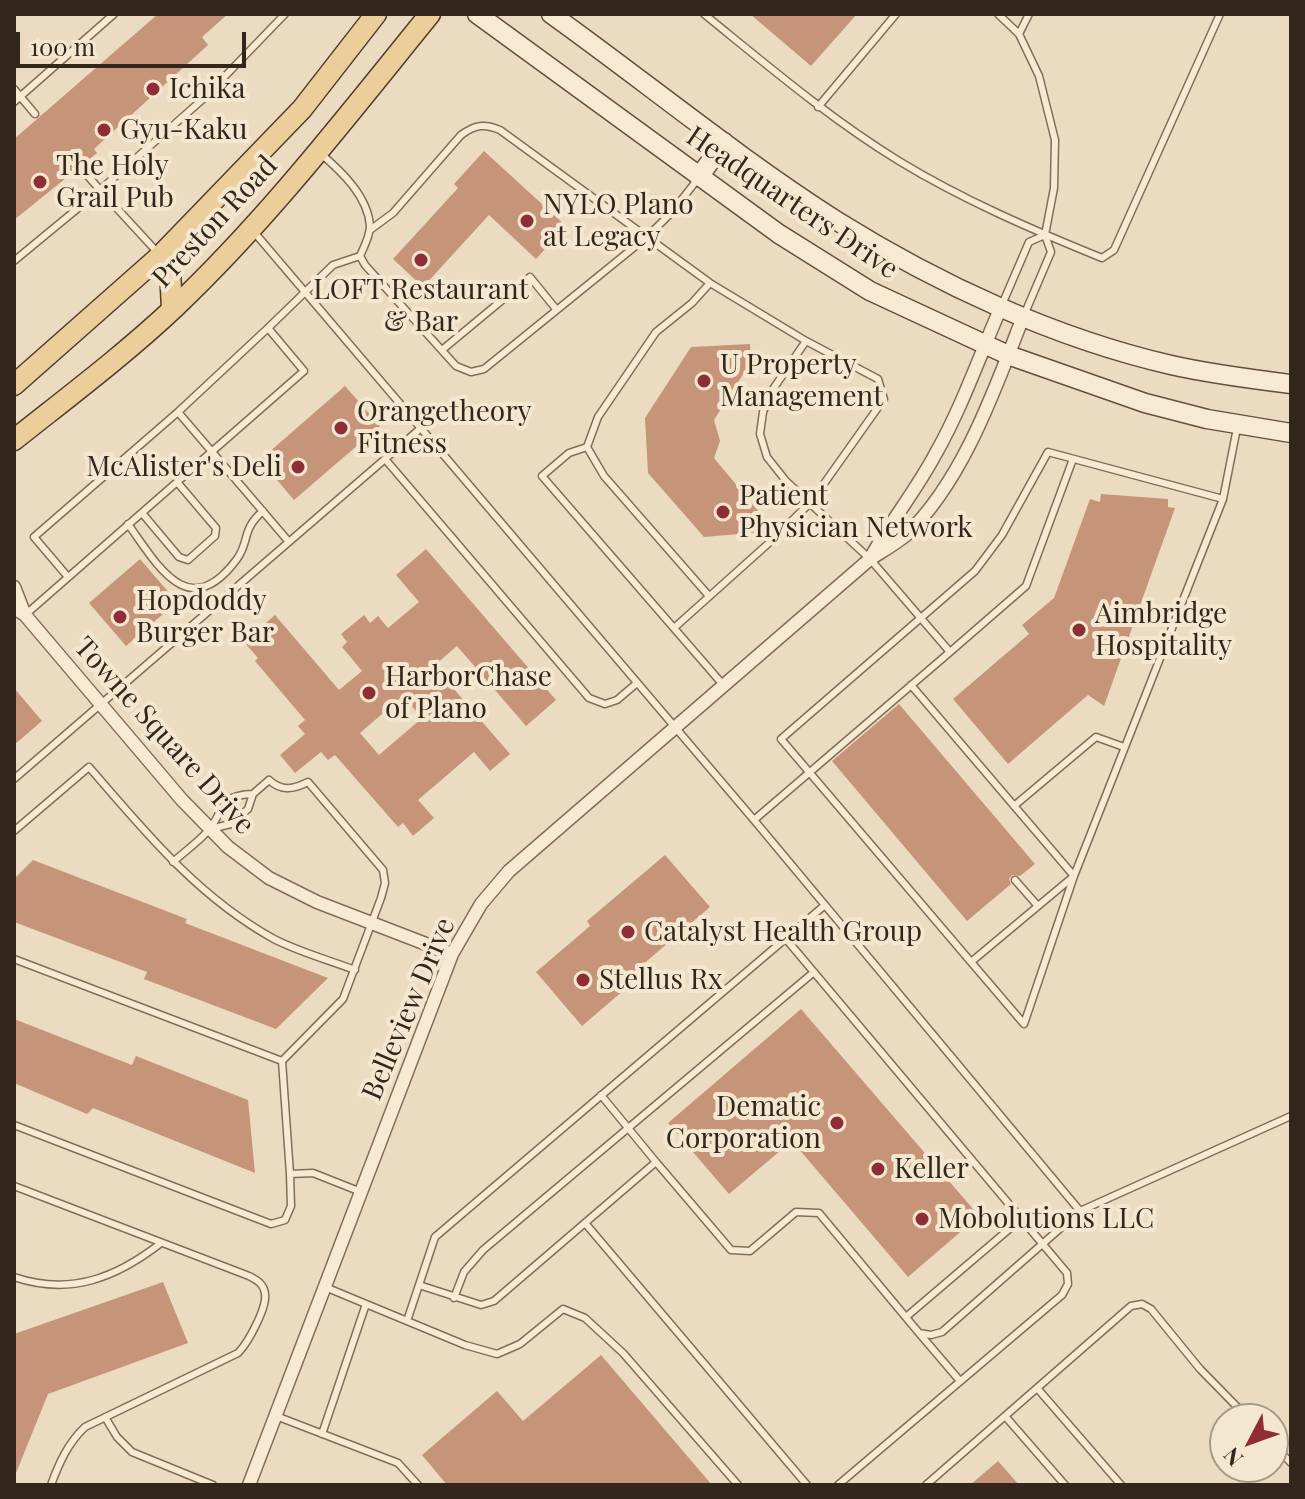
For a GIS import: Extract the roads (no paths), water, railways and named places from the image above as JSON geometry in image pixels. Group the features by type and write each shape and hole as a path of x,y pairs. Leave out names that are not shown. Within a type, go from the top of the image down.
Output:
{"main road":[{"name":"Preston Road","path":"14,385 160,256 302,109 376,14"},
{"name":"Preston Road","path":"14,440 172,309 251,229 430,14"},
{"name":"Headquarters Drive","path":"477,14 779,234 870,291 1008,355 1145,403 1291,433"},
{"name":"Headquarters Drive","path":"551,14 724,142 838,221 935,276 1023,317 1115,350 1172,366 1291,384"},
{"path":"699,177 724,142"},
{"path":"160,256 170,270 172,309"}],"street":[{"name":"Belleview Drive","path":"870,559 938,450 1001,307"},
{"name":"Belleview Drive","path":"249,1485 452,954 481,904 509,871 870,559 904,536 932,506 958,465 1023,317"},
{"name":"Towne Square Drive","path":"14,587 19,611 228,847 269,878 317,902 452,954"}],"lane":[{"path":"14,102 114,14"},
{"path":"14,261 203,99 285,14"},
{"path":"704,14 818,107 899,161 975,202 1102,258 1114,250 1220,14"},
{"path":"818,107 896,14"},
{"path":"998,14 1019,34 1039,76 1055,140 1054,188 1045,235 1051,252 1023,317"},
{"path":"1019,34 1029,14"},
{"path":"14,89 35,114"},
{"path":"360,256 370,230 393,213 461,135 472,126 488,124 710,283 806,341 878,379 884,399 811,502 674,628"},
{"path":"318,151 348,177 363,206 370,230"},
{"path":"87,175 160,256"},
{"path":"360,256 456,366 471,372 484,369 648,236 672,212 699,177"},
{"path":"251,229 754,820 1080,1211"},
{"path":"1001,307 1029,242 1045,235"},
{"path":"68,577 34,537 178,412 333,265 360,256"},
{"path":"442,350 530,277 556,309"},
{"path":"587,447 598,417 656,332 692,303 710,283"},
{"path":"19,611 68,577 304,371 268,328"},
{"path":"806,341 771,392 763,412 760,434 767,457 786,481 870,559 950,652"},
{"path":"178,412 289,542"},
{"path":"1223,499 1048,452 1022,502 975,571 781,739 1024,1024 1074,876 1223,499 1238,424"},
{"path":"14,779 421,428"},
{"path":"587,447 604,476 709,596"},
{"path":"587,447 569,453 542,476 725,687"},
{"path":"385,459 589,698 605,704 617,700 637,683"},
{"path":"754,820 1026,586 1073,459"},
{"path":"142,513 179,557 188,560 215,536 216,528 177,482"},
{"path":"128,524 155,561 177,584 201,587 236,560 250,524 263,511"},
{"path":"911,685 1074,876"},
{"path":"1014,806 1096,737 1124,747"},
{"path":"14,831 89,767 194,884 277,941 355,970"},
{"path":"14,1125 271,1224 285,1220 291,1206 282,1061 343,999 385,883 383,870 308,782 293,789 276,787 269,780 253,794 248,809 231,824 210,829"},
{"path":"173,862 210,829 218,810 236,794 253,794"},
{"path":"971,962 1074,876"},
{"path":"1015,880 1037,905"},
{"path":"407,1321 435,1237 825,905"},
{"path":"786,939 1067,1273 1068,1284 1062,1295 838,1485"},
{"path":"14,959 282,1061"},
{"path":"454,1298 464,1272 483,1250 814,972"},
{"path":"601,1095 731,1250 750,1251 796,1212 819,1213 960,1381"},
{"path":"919,1333 931,1335 942,1332 1080,1211 1291,1116"},
{"path":"419,1285 481,1305 494,1301 656,1162"},
{"path":"290,1174 313,1173 361,1192"},
{"path":"14,1186 249,1276 260,1282 266,1299 247,1344 238,1353 85,1427 73,1438 51,1485"},
{"path":"906,1317 1021,1219"},
{"path":"585,1223 807,1485"},
{"path":"14,1277 57,1285 91,1282 121,1271 161,1243"},
{"path":"325,1287 465,1345 497,1354 520,1344 563,1309 585,1318 623,1353 738,1485"},
{"path":"322,1434 366,1304"},
{"path":"926,1485 1131,1306 1142,1304 1151,1309 1200,1369 1233,1403"},
{"path":"1037,1388 1117,1483"},
{"path":"276,1416 398,1463 418,1485"},
{"path":"1005,1416 1065,1485"},
{"path":"105,1417 117,1437 132,1452 213,1485"},
{"path":"403,1485 412,1478"}],"place":[{"name":"Ichika","path":"153,89"},
{"name":"Gyu-Kaku","path":"104,130"},
{"name":"The Holy Grail Pub","path":"40,182"},
{"name":"NYLO Plano at Legacy","path":"527,221"},
{"name":"LOFT Restaurant & Bar","path":"421,260"},
{"name":"U Property Management","path":"704,381"},
{"name":"Orangetheory Fitness","path":"341,428"},
{"name":"McAlister's Deli","path":"298,467"},
{"name":"Patient Physician Network","path":"723,512"},
{"name":"Hopdoddy Burger Bar","path":"120,617"},
{"name":"Aimbridge Hospitality","path":"1079,630"},
{"name":"HarborChase of Plano","path":"369,693"},
{"name":"Catalyst Health Group","path":"628,932"},
{"name":"Stellus Rx","path":"583,980"},
{"name":"Dematic Corporation","path":"837,1123"},
{"name":"Keller","path":"878,1169"},
{"name":"Mobolutions LLC","path":"922,1219"}]}
